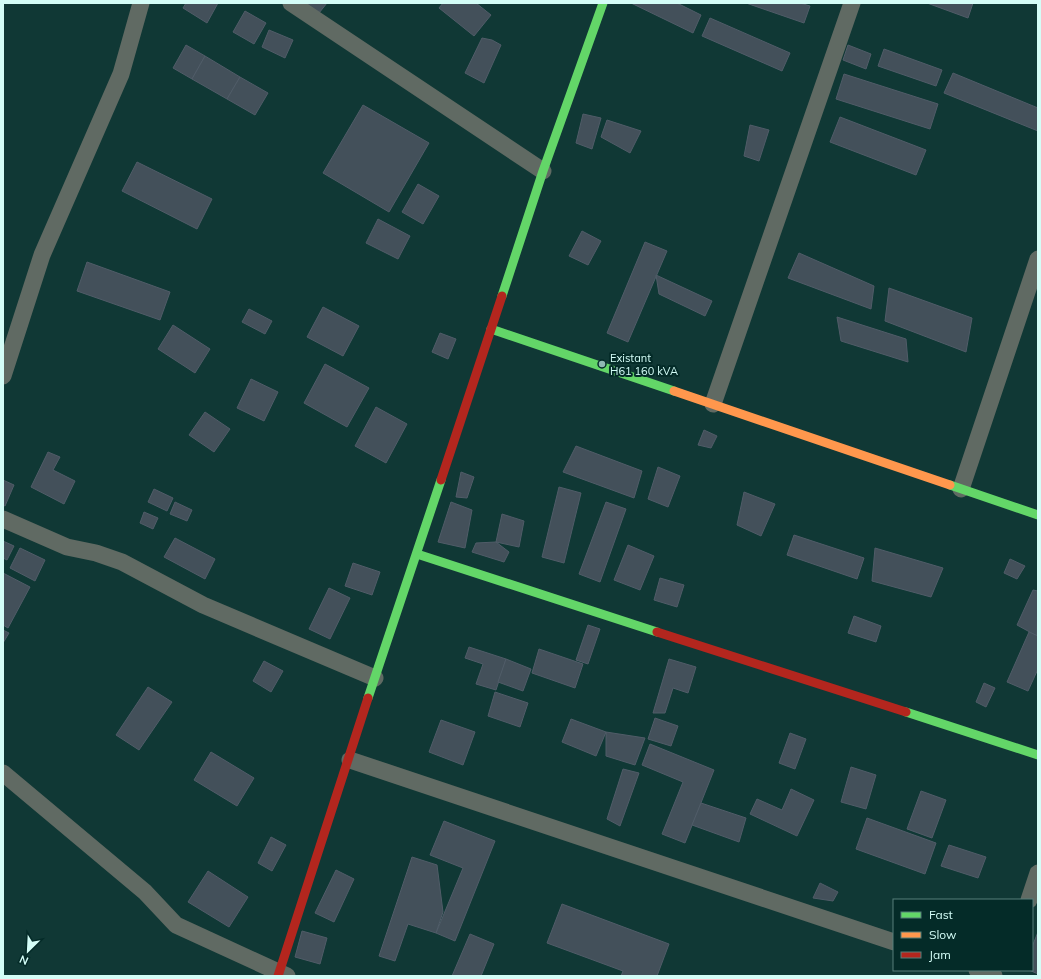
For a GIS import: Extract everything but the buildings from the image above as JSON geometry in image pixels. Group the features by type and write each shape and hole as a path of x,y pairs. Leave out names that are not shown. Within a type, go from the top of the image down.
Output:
{"street":[{"path":"3,376 42,255 121,74 141,3"},
{"path":"291,3 543,171"},
{"path":"3,773 145,892 176,925 282,975 375,678 543,171 603,3"},
{"path":"713,404 852,3"},
{"path":"961,489 1038,259"},
{"path":"491,329 1038,515"},
{"path":"3,519 67,548 96,553 122,562 203,605 375,678"},
{"path":"417,554 1038,756"},
{"path":"350,760 893,942"},
{"path":"1029,899 1038,873"},
{"path":"980,971 994,976"}],"traffic: fast":[{"path":"502,296 543,171 603,3"},
{"path":"491,329 674,391"},
{"path":"368,698 441,480"},
{"path":"950,485 1038,515"},
{"path":"417,554 657,632"},
{"path":"906,712 1038,755"}],"traffic: slow":[{"path":"674,391 950,485"}],"traffic: jam":[{"path":"441,480 502,296"},
{"path":"657,632 906,712"},
{"path":"278,976 368,698"}],"place":[{"name":"Existant H61 160 kVA","path":"602,364"}]}
